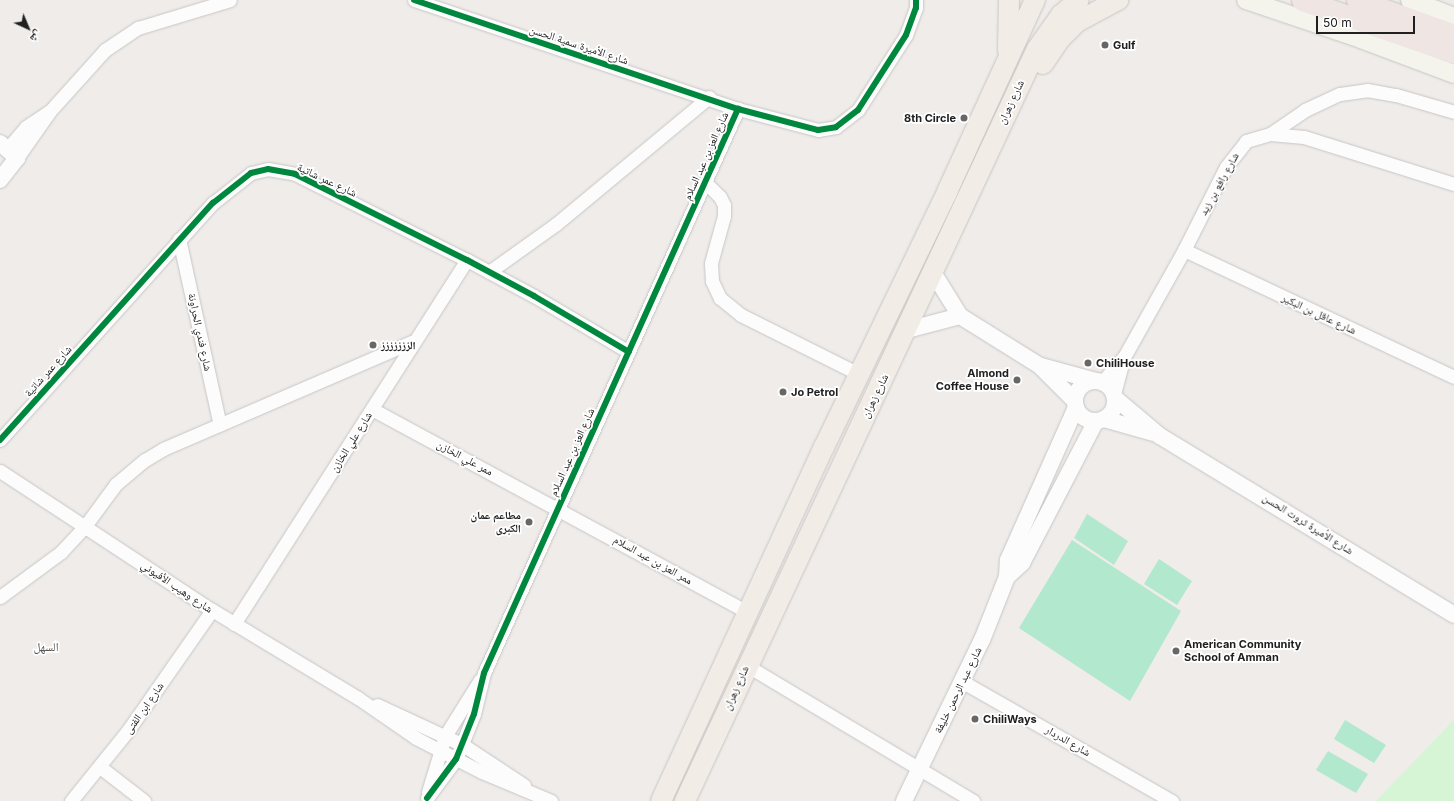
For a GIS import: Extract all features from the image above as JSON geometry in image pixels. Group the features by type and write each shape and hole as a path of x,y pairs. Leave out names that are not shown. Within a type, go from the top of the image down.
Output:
{"highway":[{"path":"1302,0 1454,53"},
{"path":"1357,0 1454,35"}],"main road":[{"path":"1008,63 1009,0"},
{"name":"شارع زهران","path":"661,801 747,612 1008,63 1035,0"},
{"name":"شارع زهران","path":"685,801 746,665 934,274 999,128 1040,43 1061,15 1079,0"},
{"path":"999,128 1067,31 1088,14 1118,0"},
{"path":"1246,0 1361,39 1454,74"},
{"path":"1410,0 1454,17"}],"street":[{"path":"5,159 26,127 50,111 105,50 132,32 177,15 230,0"},
{"name":"شارع الأميرة سمية الحسن","path":"414,0 709,97 738,109 818,130 836,127 858,110 895,56 912,19 916,0"},
{"path":"1270,134 1305,110 1333,97 1367,90 1396,95 1454,112"},
{"path":"489,272 556,224 709,97"},
{"name":"شارع العز بن عبد السلام","path":"426,799 439,751 445,736 484,673 738,109"},
{"name":"شارع رافع بن زيد","path":"1115,396 1124,357 1184,250 1233,155 1246,141 1270,134 1286,134 1325,143 1454,184"},
{"name":"شارع عمر شاتية","path":"0,440 179,239 233,185 251,173 268,169 295,174 467,260 629,352"},
{"path":"705,182 720,197 724,205 724,216 711,263 712,281 720,298 737,312 859,374"},
{"name":"شارع فندي الحراونة","path":"179,239 220,425"},
{"name":"شارع عاقل بن البكير","path":"1184,250 1454,377"},
{"name":"شارع علي الخازن","path":"234,624 372,409 412,342 467,260"},
{"path":"934,274 960,316 1040,366 1075,404 1083,417 1100,420 1113,410 1115,396 1099,381 1040,366"},
{"path":"907,330 960,316"},
{"path":"0,596 61,552 85,526 116,484 145,460 163,449 412,342"},
{"name":"شارع رافع بن زيد","path":"1099,381 1124,357"},
{"path":"1075,404 1081,386 1099,381"},
{"name":"شارع الأميرة ثروت الحسن","path":"1115,396 1160,436 1454,615"},
{"name":"شارع عبد الرحمن خليفة","path":"904,801 963,682 1007,577 1008,560 1075,404"},
{"name":"ممر علي الخازن","path":"372,409 558,509"},
{"name":"شارع الأميرة ثروت الحسن","path":"1100,420 1160,436"},
{"name":"شارع عبد الرحمن خليفة","path":"1007,577 1022,563 1100,420"},
{"name":"شارع وهيب الأفيوني","path":"0,471 212,610 358,698 439,751 551,801"},
{"name":"ممر العز بن عبد السلام","path":"558,509 747,612"},
{"name":"شارع ابن الفتى","path":"71,801 100,767 212,610"},
{"path":"746,665 973,801"},
{"name":"شارع العز بن عبد السلام","path":"426,799 456,759 463,745 474,714 484,673"},
{"name":"شارع الدردار","path":"963,682 1172,801"},
{"name":"شارع وهيب الأفيوني","path":"358,698 463,745 505,770 537,794"},
{"path":"100,767 144,801"}],"green space":[{"path":"1087,514 1128,541 1114,565 1074,538"},
{"path":"1072,540 1181,611 1130,701 1019,628"},
{"path":"1159,559 1192,581 1177,605 1144,584"},
{"path":"1454,719 1454,801 1376,801 1447,727"},
{"path":"1345,720 1386,745 1374,763 1334,739"},
{"path":"1328,751 1368,774 1356,793 1316,770"}],"cycle path":[{"path":"414,0 738,109 818,130 836,127 858,110 906,35 916,8 916,0"},
{"path":"427,798 456,759 474,714 484,673 738,109"},
{"path":"0,440 213,203 251,173 268,169 295,174 467,260 534,296 629,352"}],"place":[{"name":"Gulf","path":"1105,45"},
{"name":"8th Circle","path":"964,118"},
{"name":"الززززززز","path":"373,345"},
{"name":"ChiliHouse","path":"1088,363"},
{"name":"Almond Coffee House","path":"1017,380"},
{"name":"Jo Petrol","path":"783,392"},
{"name":"مطاعم عمان الكبرى","path":"529,522"},
{"name":"American Community School of Amman","path":"1176,651"},
{"name":"ChiliWays","path":"975,719"}],"district":[{"name":"السهل","path":"46,647"}]}
